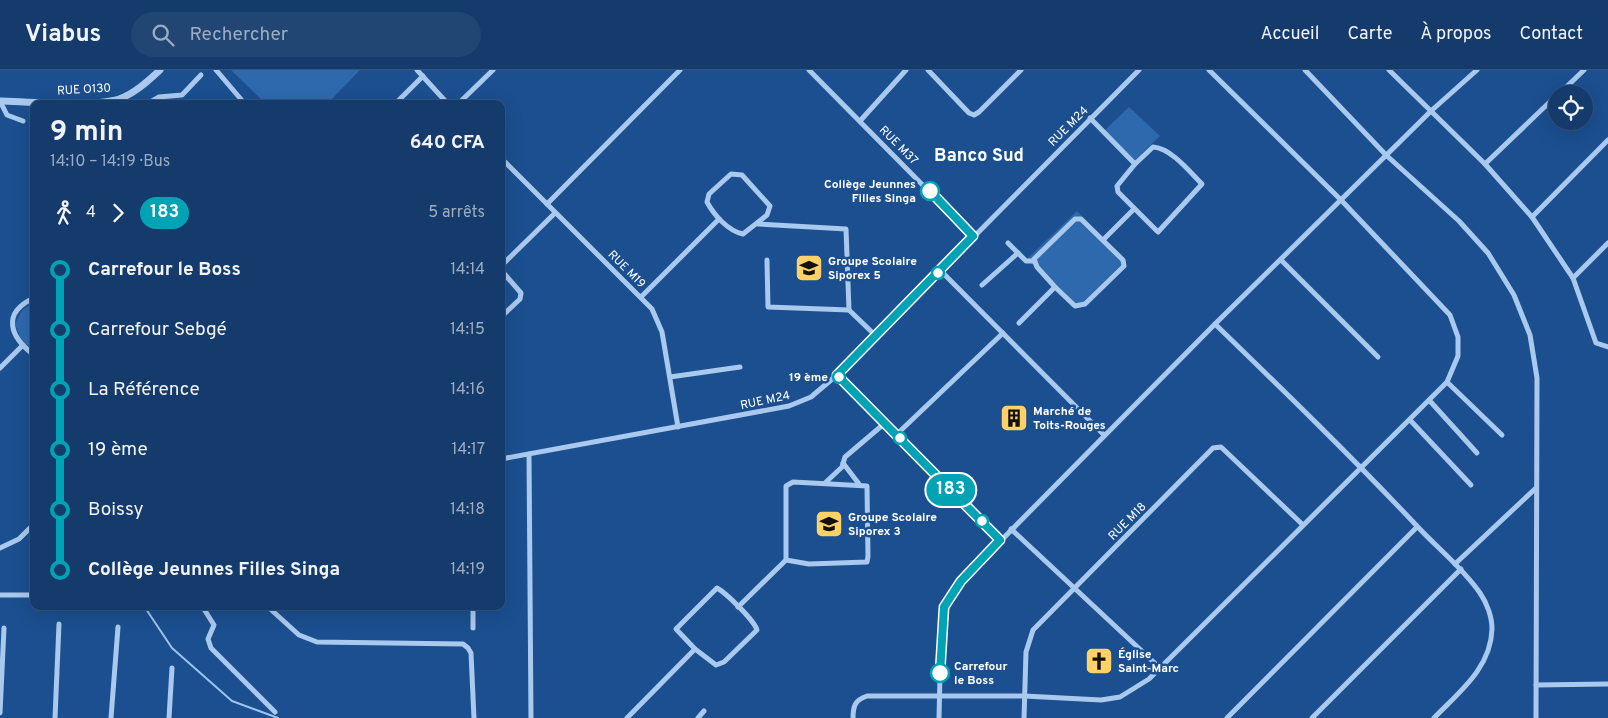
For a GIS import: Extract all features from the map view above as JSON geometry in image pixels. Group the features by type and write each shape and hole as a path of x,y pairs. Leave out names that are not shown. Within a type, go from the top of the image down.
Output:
{"street":[{"name":"RUE O130","path":"114,100 134,92 160,70"},
{"path":"216,70 242,100"},
{"path":"417,70 444,100"},
{"path":"462,100 493,70"},
{"path":"547,204 680,70"},
{"name":"RUE M37","path":"809,70 973,236"},
{"path":"860,121 906,70"},
{"path":"928,70 969,113 974,114 980,112 1022,70"},
{"name":"RUE M24","path":"505,458 800,403 821,389 837,375 1139,70"},
{"path":"853,718 854,705 858,699 867,696 1024,696 1101,700 1120,697 1149,679 1447,382 1458,356 1458,336 1450,315 1341,200 1209,70"},
{"path":"1305,70 1386,155 1472,234 1499,269 1514,295 1530,335 1537,378 1536,718"},
{"path":"1389,70 1486,164 1532,217 1573,278 1596,344 1608,347"},
{"path":"939,718 944,607 961,581 1215,324 1431,111 1477,70"},
{"path":"1568,85 1584,70"},
{"path":"154,100 159,97 182,96 201,75"},
{"path":"399,100 422,76"},
{"name":"RUE O130","path":"0,101 30,101"},
{"path":"0,101 7,115 23,121"},
{"path":"1486,164 1548,105"},
{"path":"1090,118 1135,164"},
{"path":"1532,217 1608,140"},
{"path":"1153,147 1159,148 1173,157 1202,185 1159,232 1134,209 1118,192 1117,186 1135,164 1153,147"},
{"name":"RUE M19","path":"505,162 652,309 662,332 678,427"},
{"path":"739,174 745,178 770,206 767,215 758,224 743,234 732,230 719,219 708,202 708,194 727,176 739,174"},
{"path":"1103,240 1134,209"},
{"path":"505,262 555,213"},
{"path":"1008,243 1027,262 1034,261 1079,218 1125,264 1113,278 1080,306 1075,306 1055,287 1034,261"},
{"path":"641,297 719,219"},
{"path":"758,224 846,229 849,310"},
{"path":"1573,278 1608,243"},
{"path":"982,285 1018,253"},
{"path":"767,260 768,307 849,310 876,336"},
{"path":"1280,260 1378,357"},
{"path":"940,270 1104,435"},
{"path":"505,275 521,293 520,299 505,313"},
{"path":"1019,323 1055,287"},
{"path":"30,302 12,318 13,332 22,346 30,352"},
{"path":"1215,324 1361,466 1418,527 1461,569 1482,595 1489,611 1492,627 1490,647 1477,674 1434,718"},
{"path":"896,435 1003,333"},
{"path":"0,368 22,346"},
{"path":"670,377 740,367"},
{"path":"837,375 1000,540"},
{"path":"1447,382 1502,435"},
{"path":"1430,400 1477,453"},
{"path":"1410,420 1471,485"},
{"path":"825,483 843,463 845,457 885,423"},
{"name":"RUE M18","path":"1024,718 1026,652 1033,630 1213,448 1221,447 1302,525"},
{"path":"529,454 531,718"},
{"path":"843,463 859,484"},
{"path":"738,607 786,560 786,486 793,482 865,484 868,488 867,562 803,564 786,560"},
{"path":"1455,564 1536,488"},
{"path":"1227,718 1418,527"},
{"path":"0,548 19,539 30,528"},
{"path":"1011,529 1160,668"},
{"path":"1312,718 1461,569"},
{"path":"717,588 755,625 756,632 720,664 712,664 695,649 678,633 678,626 717,588"},
{"path":"0,595 30,595"},
{"path":"205,610 214,625 208,639 211,648 275,712"},
{"path":"271,610 291,629 308,640 317,642 463,644 471,653 474,718"},
{"path":"473,610 473,628"},
{"path":"55,718 59,624"},
{"path":"111,718 118,627"},
{"path":"0,713 4,628"},
{"path":"627,718 695,649"},
{"path":"169,718 172,668"},
{"path":"1536,685 1608,684"},
{"path":"698,718 704,712"}],"shaded area":[{"path":"231,70 360,70 331,100 262,100"},
{"path":"1129,107 1160,136 1134,161 1103,132"},
{"path":"1077,211 1125,261 1076,309 1027,259"},
{"path":"30,305 30,347 23,344 15,324 22,310"}],"waterway":[{"path":"147,610 172,648 232,701 278,718"}],"bus line":[{"name":"183","path":"930,191 973,236 837,375 1000,540 961,581 944,607 941,631 940,673"}],"place":[{"name":"Collège Jeunnes Filles Singa","path":"930,191"},
{"name":"Groupe Scolaire Siporex 5","path":"809,268"},
{"name":"19 ème","path":"839,377"},
{"name":"Marché de Toits-Rouges","path":"1014,418"},
{"name":"Groupe Scolaire Siporex 3","path":"829,524"},
{"name":"Église Saint-Marc","path":"1099,661"},
{"name":"Carrefour le Boss","path":"940,673"}],"district":[{"name":"Banco Sud","path":"979,155"}]}
